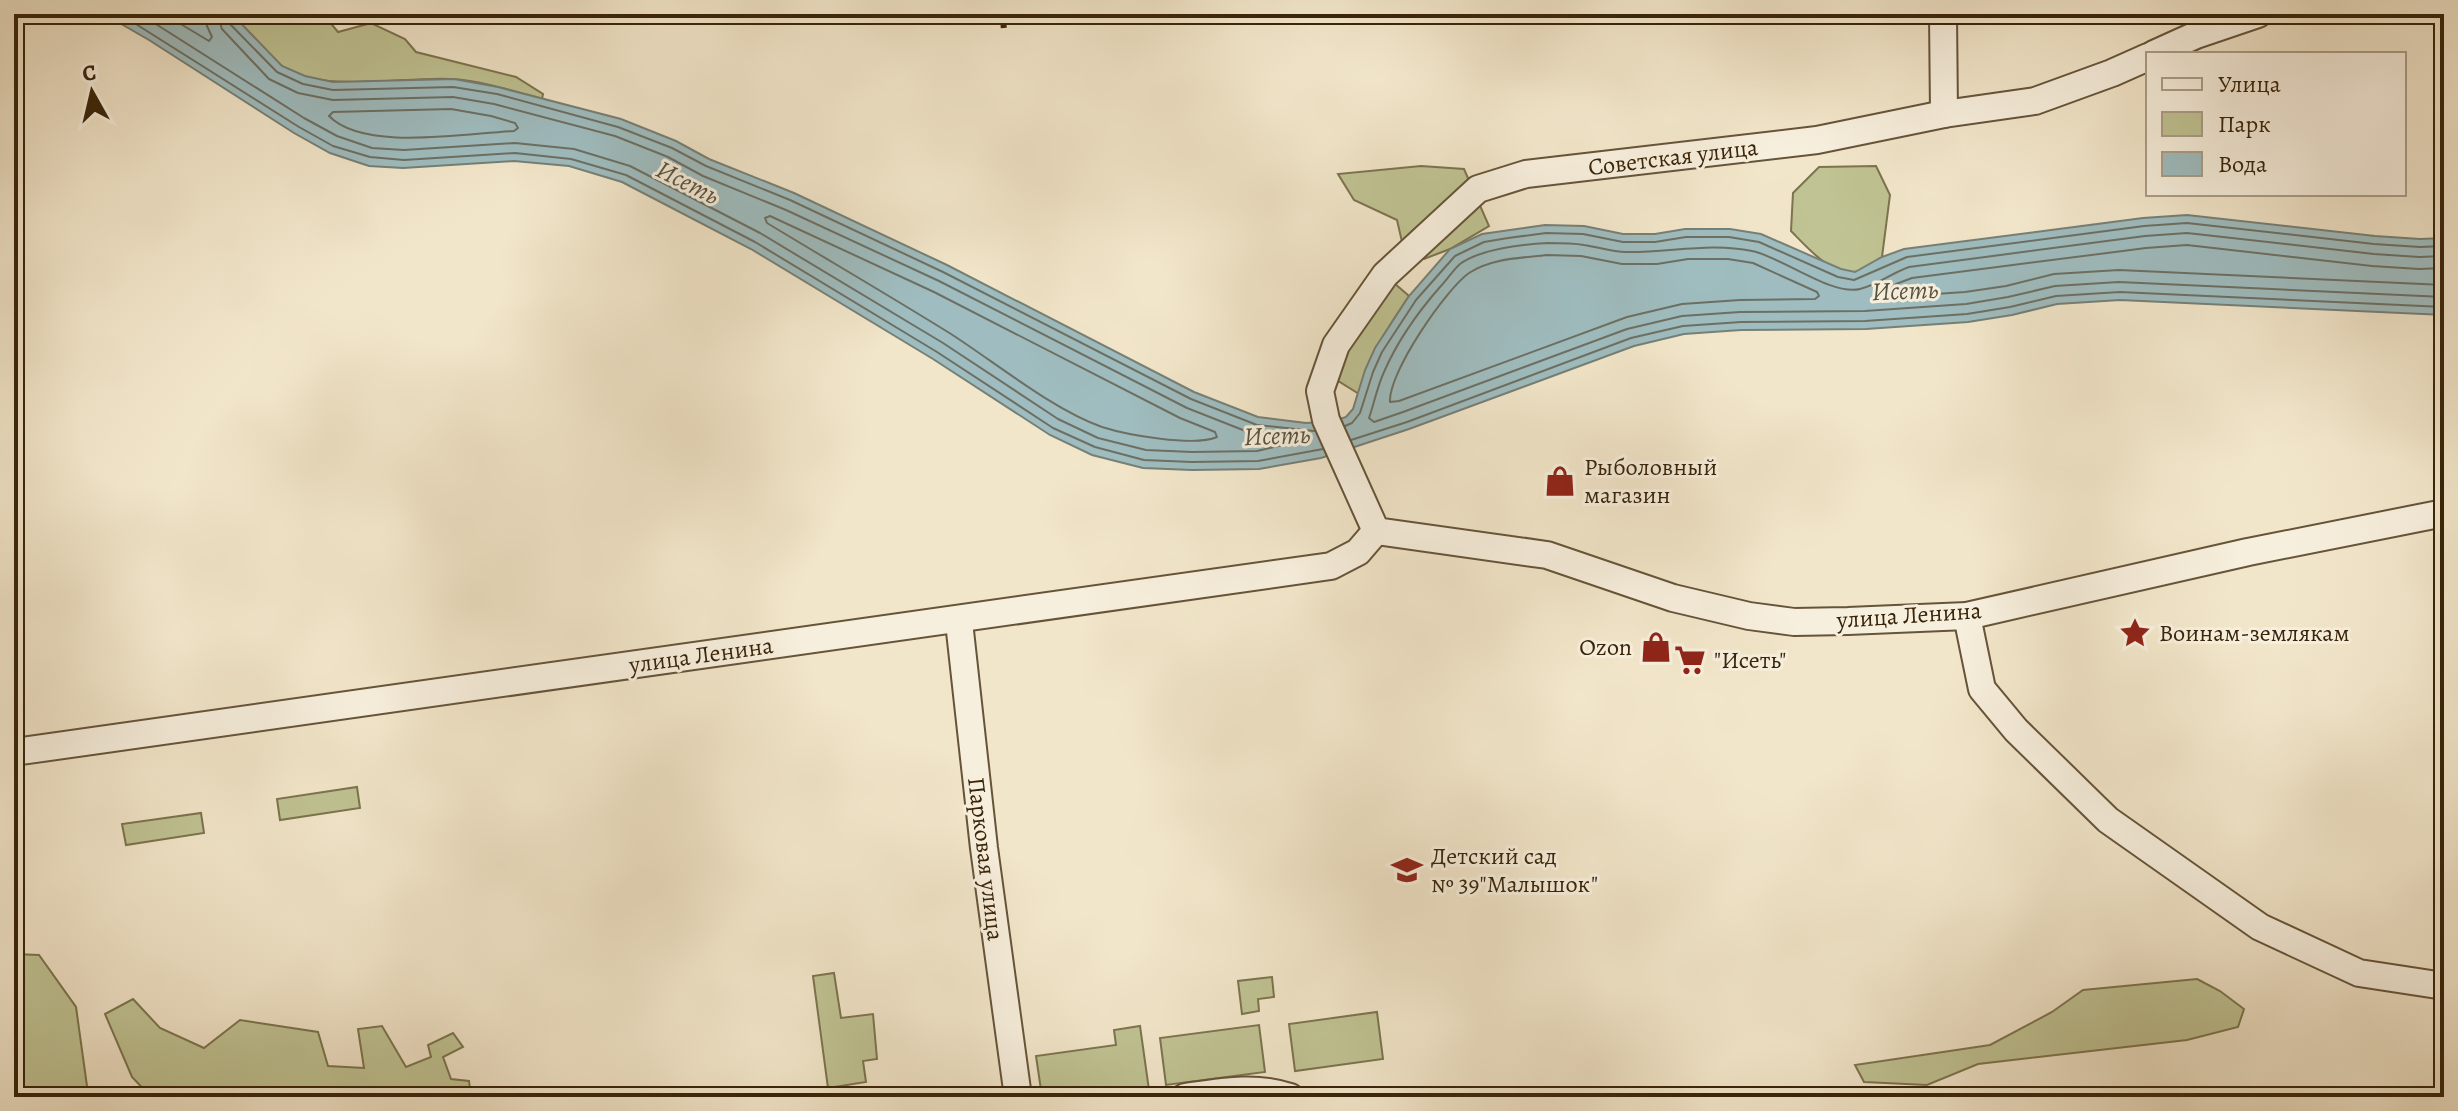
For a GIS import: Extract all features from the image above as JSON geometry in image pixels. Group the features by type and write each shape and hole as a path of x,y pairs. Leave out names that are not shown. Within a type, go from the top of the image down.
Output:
{"street":[{"path":"1943,14 1944,114"},
{"path":"2158,52 2196,35 2258,14"},
{"name":"Советская улица","path":"1376,531 1326,420 1320,391 1336,345 1385,275 1478,189 1526,174 1817,140 1944,114 2035,101 2146,58"},
{"name":"улица Ленина","path":"14,752 1331,566 1358,552 1376,531 1547,555 1673,598 1749,616 1794,622 1967,616 2248,552 2444,513"},
{"path":"1967,616 1982,689 2016,730 2108,820 2260,927 2359,973 2444,986"},
{"name":"Парковая улица","path":"957,620 1018,1097"},
{"path":"1185,1097 1241,1090 1277,1092 1290,1097"}],"green space":[{"path":"232,14 323,14 338,32 371,23 405,39 416,52 516,77 543,94 542,99 464,80 342,82 301,75 277,62"},
{"path":"1421,166 1464,169 1489,226 1450,249 1424,259 1405,255 1397,220 1354,200 1338,174"},
{"path":"1876,166 1890,195 1882,257 1854,272 1835,268 1819,258 1791,231 1793,193 1819,167"},
{"path":"1394,283 1409,296 1373,355 1359,394 1332,377 1374,286"},
{"path":"357,787 360,808 280,820 277,799"},
{"path":"201,813 204,833 126,845 122,824"},
{"path":"14,954 39,955 76,1007 87,1086 81,1097 14,1097"},
{"path":"834,973 841,1018 873,1014 877,1059 863,1061 866,1082 828,1088 813,976"},
{"path":"1272,977 1274,997 1258,999 1259,1011 1242,1014 1238,981"},
{"path":"2197,979 2244,1009 2238,1027 2187,1040 1978,1064 1927,1085 1864,1082 1855,1065 1990,1045 2052,1012 2083,990"},
{"path":"133,999 160,1028 204,1048 240,1020 318,1032 328,1066 364,1068 358,1029 382,1026 406,1067 431,1057 428,1045 453,1033 463,1047 443,1057 451,1079 469,1081 471,1097 151,1097 132,1077 105,1014"},
{"path":"1377,1012 1383,1059 1295,1071 1289,1024"},
{"path":"1259,1025 1265,1072 1166,1085 1160,1038"},
{"path":"1140,1026 1149,1090 1102,1097 1050,1097 1049,1089 1041,1090 1036,1056 1116,1045 1114,1030"}],"water":[{"name":"Исеть","path":"104,14 232,14 282,66 305,76 333,82 454,79 498,87 621,119 794,193 947,265 1194,392 1258,417 1306,423 1346,417 1353,409 1375,348 1409,296 1450,249 1482,234 1545,225 1584,226 1623,234 1730,229 1761,234 1841,269 1855,272 1904,249 2187,215 2375,236 2444,238 2444,315 2120,300 2057,304 1968,322 1866,329 1741,330 1684,334 1634,346 1321,458 1259,469 1143,468 1092,455 1050,435 933,359 751,249 622,182 569,166 514,161 403,168 369,166 330,153 294,133"}],"railway":[{"path":"1003,14 1004,33"}],"place":[{"name":"Рыболовный магазин","path":"1560,481"},
{"name":"Воинам-землякам","path":"2135,633"},
{"name":"Ozon","path":"1656,647"},
{"name":"\"Исеть\"","path":"1690,660"},
{"name":"Детский сад № 39\"Малышок\"","path":"1407,870"}]}
